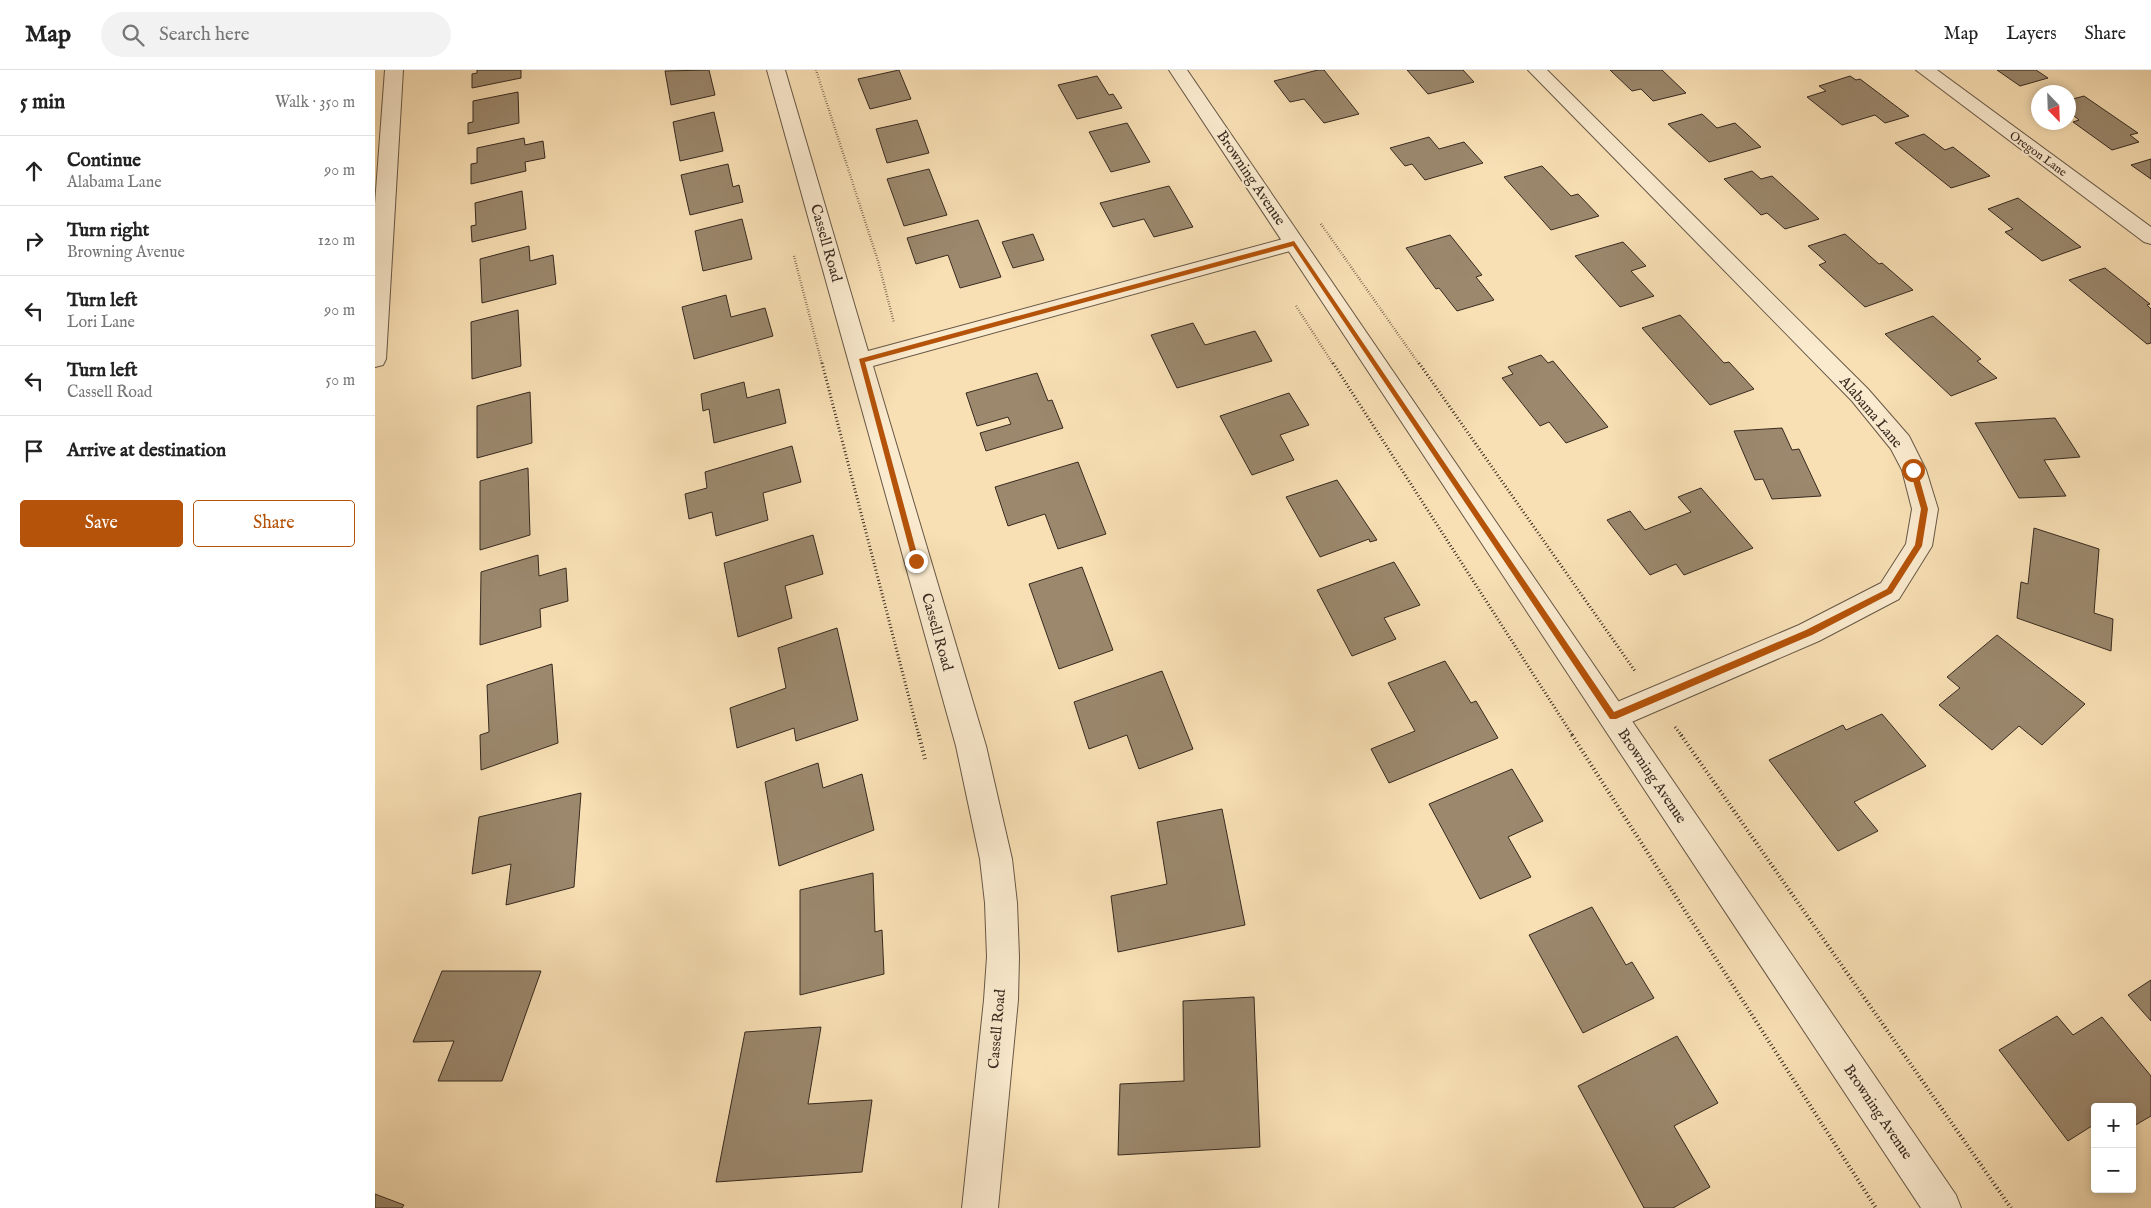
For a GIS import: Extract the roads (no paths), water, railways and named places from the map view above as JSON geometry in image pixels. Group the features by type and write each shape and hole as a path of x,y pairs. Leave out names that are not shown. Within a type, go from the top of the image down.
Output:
{"street":[{"path":"375,360 394,70"},
{"name":"Cassell Road","path":"777,70 861,361 916,561 971,746 995,859 1001,903 1001,1000 979,1208"},
{"name":"Browning Avenue","path":"1178,70 1943,1208"},
{"name":"Alabama Lane","path":"1537,70 1860,395 1900,443 1913,470 1925,509 1919,546 1889,591 1809,633 1613,717"},
{"name":"Oregon Lane","path":"1925,70 2151,237"},
{"path":"861,361 1294,243"}]}
